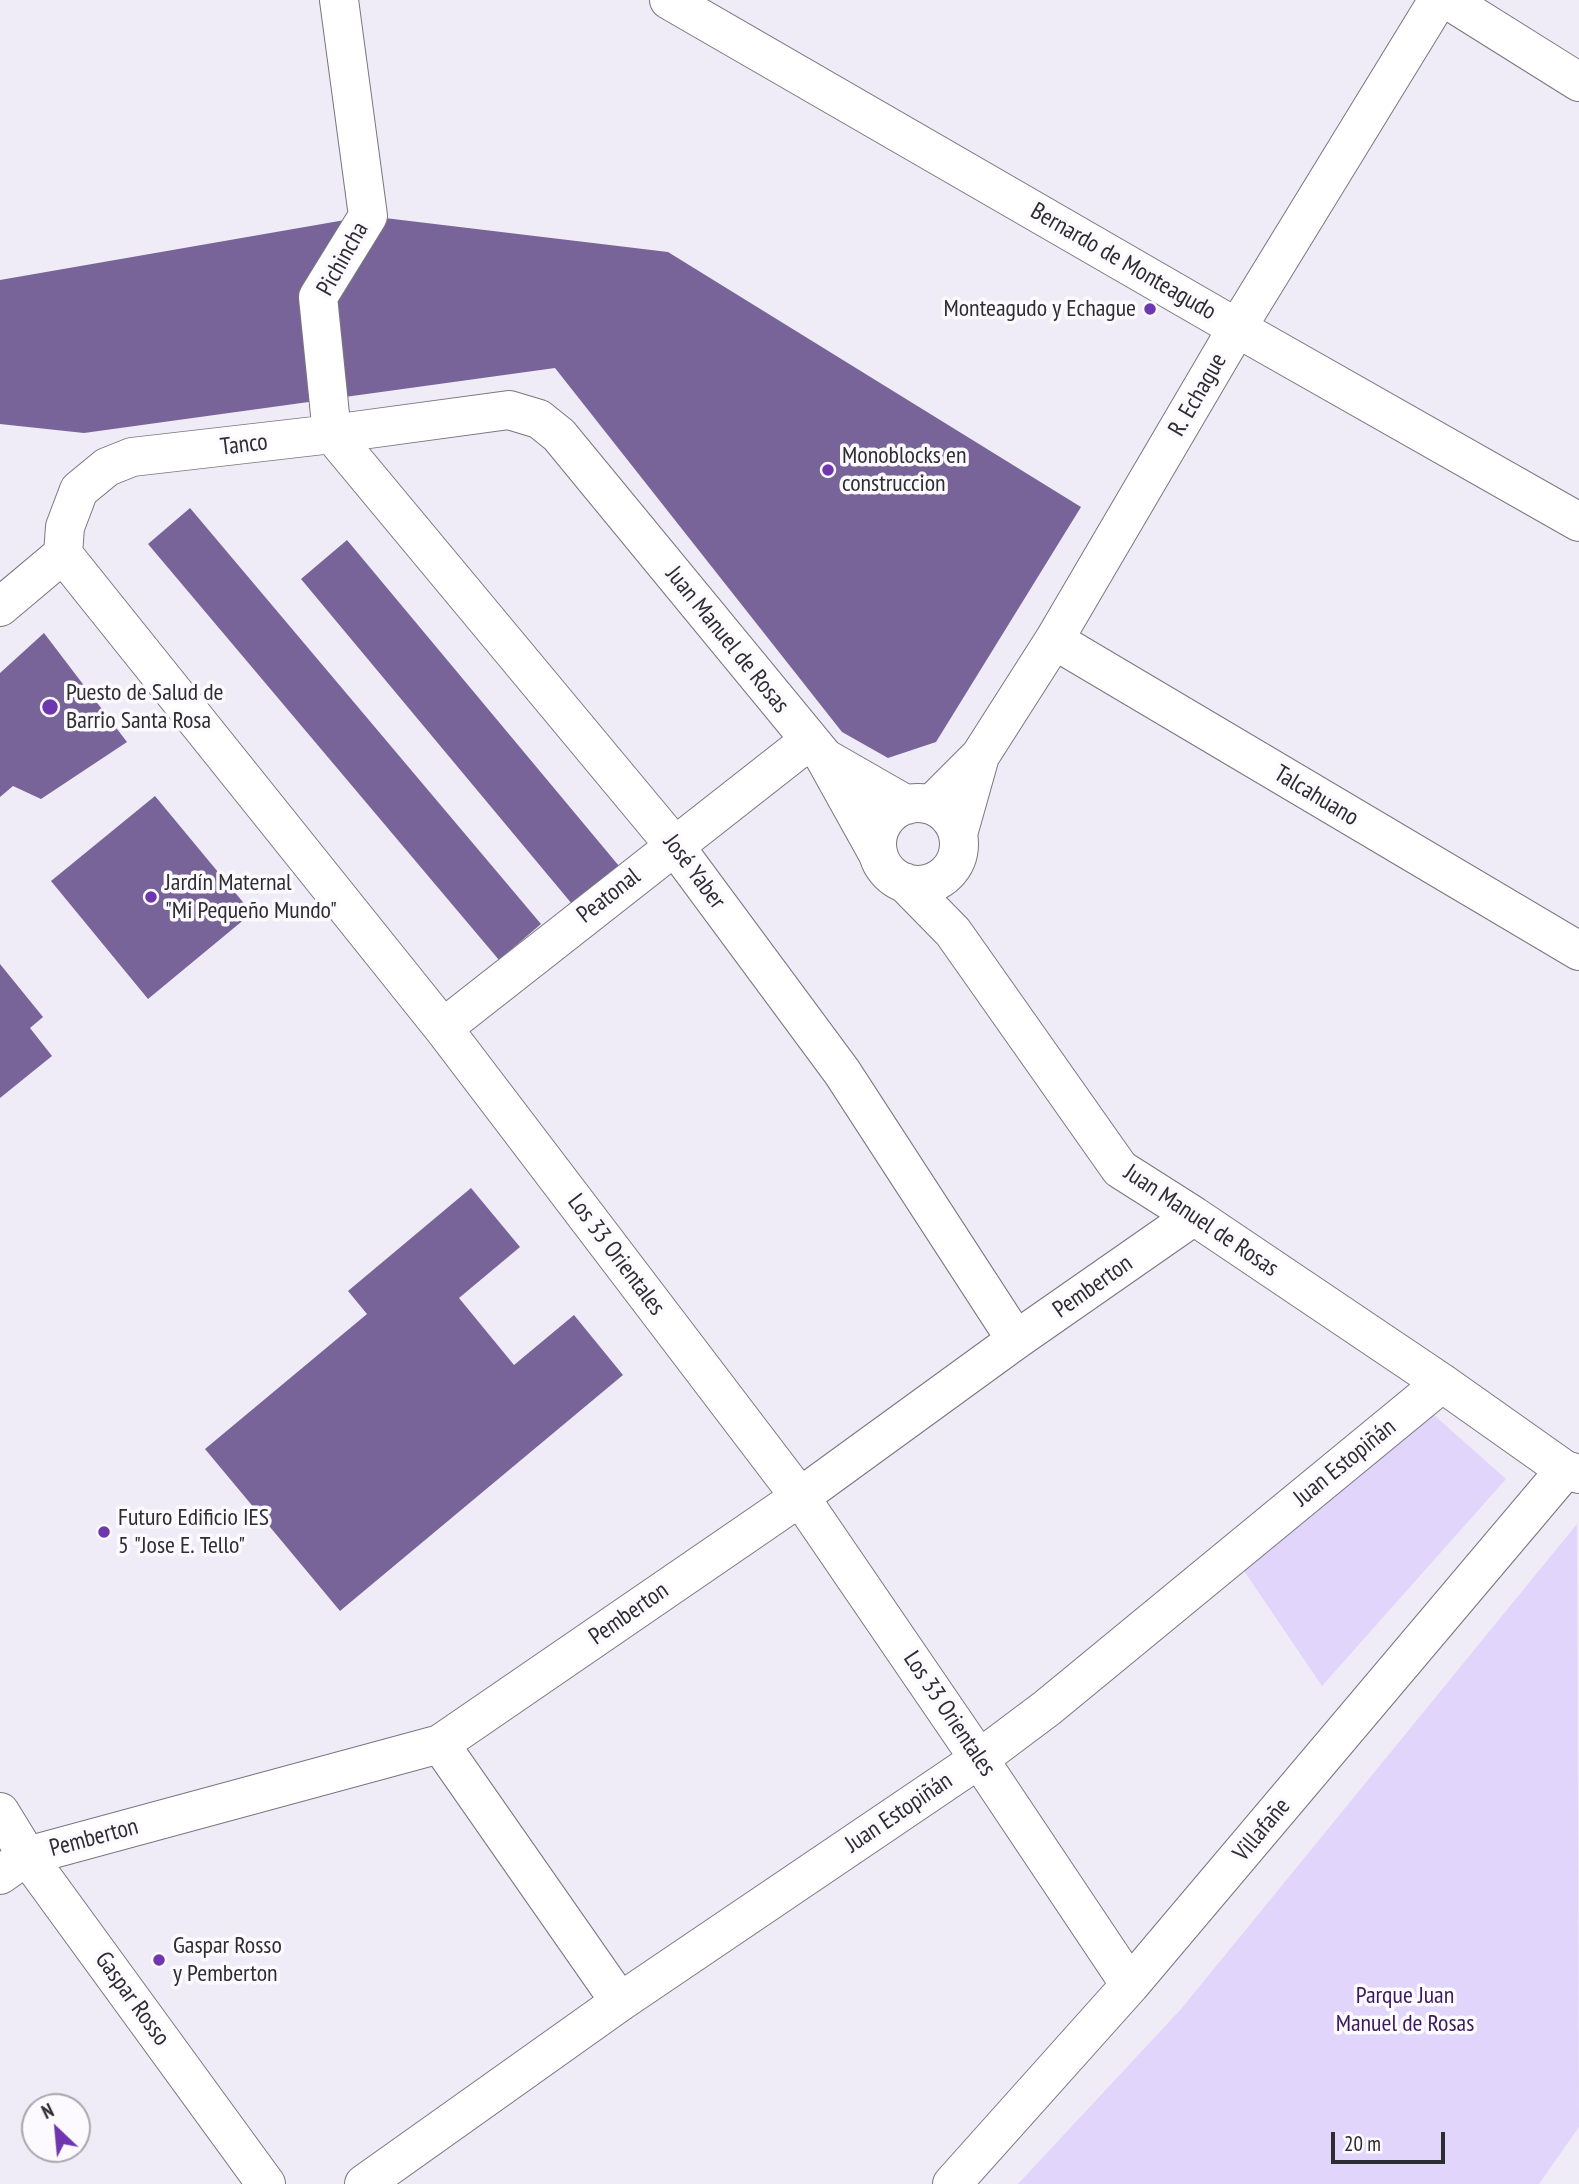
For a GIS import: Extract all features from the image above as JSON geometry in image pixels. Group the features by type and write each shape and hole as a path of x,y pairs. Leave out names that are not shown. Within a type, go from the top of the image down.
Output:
{"street":[{"name":"Pichincha","path":"332,434 318,297 368,216 338,0"},
{"name":"R. Echague","path":"958,843 980,756 1054,640 1237,328 1438,0"},
{"path":"1448,0 1579,82"},
{"name":"Bernardo de Monteagudo","path":"674,1 1237,328 1579,522"},
{"name":"Tanco","path":"63,554 65,527 79,489 107,467 132,457 509,410 540,419 559,435"},
{"name":"José Yaber","path":"332,434 674,845 842,1072 1016,1340"},
{"name":"Juan Manuel de Rosas","path":"559,435 817,748 892,869 953,932 1120,1170 1194,1216 1572,1472"},
{"path":"0,607 63,554"},
{"name":"Los 33 Orientales","path":"63,554 443,1028 800,1497 1130,1985"},
{"name":"Talcahuano","path":"1054,640 1575,938"},
{"path":"817,748 919,805 943,812 952,821 958,843 953,932"},
{"name":"Peatonal","path":"443,1028 674,845 817,748"},
{"name":"R. Echague","path":"919,805 980,756"},
{"path":"919,805 895,810 880,830 877,843 892,869 918,885 932,883 954,864 958,843"},
{"name":"Pemberton","path":"14,1865 440,1744 800,1497 1016,1340 1194,1216"},
{"name":"Juan Estopiñán","path":"364,2184 620,2002 979,1759 1047,1708 1442,1383"},
{"name":"Villafañe","path":"951,2184 1130,1985 1572,1472"},
{"path":"440,1744 620,2002"},
{"name":"Gaspar Rosso","path":"0,1812 14,1865 267,2184"}],"green space":[{"path":"1425,1407 1506,1479 1322,1686 1234,1556"},
{"name":"Parque Juan Manuel de Rosas","path":"1577,1524 1579,2127 1539,2184 1018,2184 1181,2009"}],"building":[{"name":"Monoblocks en construccion","path":"368,216 668,252 1081,507 936,742 888,758 842,732 555,368 84,433 0,424 0,280"},
{"path":"190,508 541,924 499,960 148,544"},
{"path":"347,540 619,866 572,904 301,579"},
{"name":"Puesto de Salud de Barrio Santa Rosa","path":"44,633 127,742 41,799 13,786 0,797 0,673"},
{"name":"Jardín Maternal \"Mi Pequeño Mundo\"","path":"155,796 252,913 148,999 51,881"},
{"path":"0,964 43,1017 30,1028 52,1056 0,1098"},
{"path":"471,1188 520,1247 459,1298 514,1365 574,1315 623,1375 340,1611 205,1449 367,1314 348,1291"}],"place":[{"name":"Monteagudo y Echague","path":"1150,309"},
{"name":"Monoblocks en construccion","path":"828,470"},
{"name":"Puesto de Salud de Barrio Santa Rosa","path":"50,707"},
{"name":"Jardín Maternal \"Mi Pequeño Mundo\"","path":"151,897"},
{"name":"Futuro Edificio IES 5 \"Jose E. Tello\"","path":"104,1532"},
{"name":"Gaspar Rosso y Pemberton","path":"159,1960"}]}
